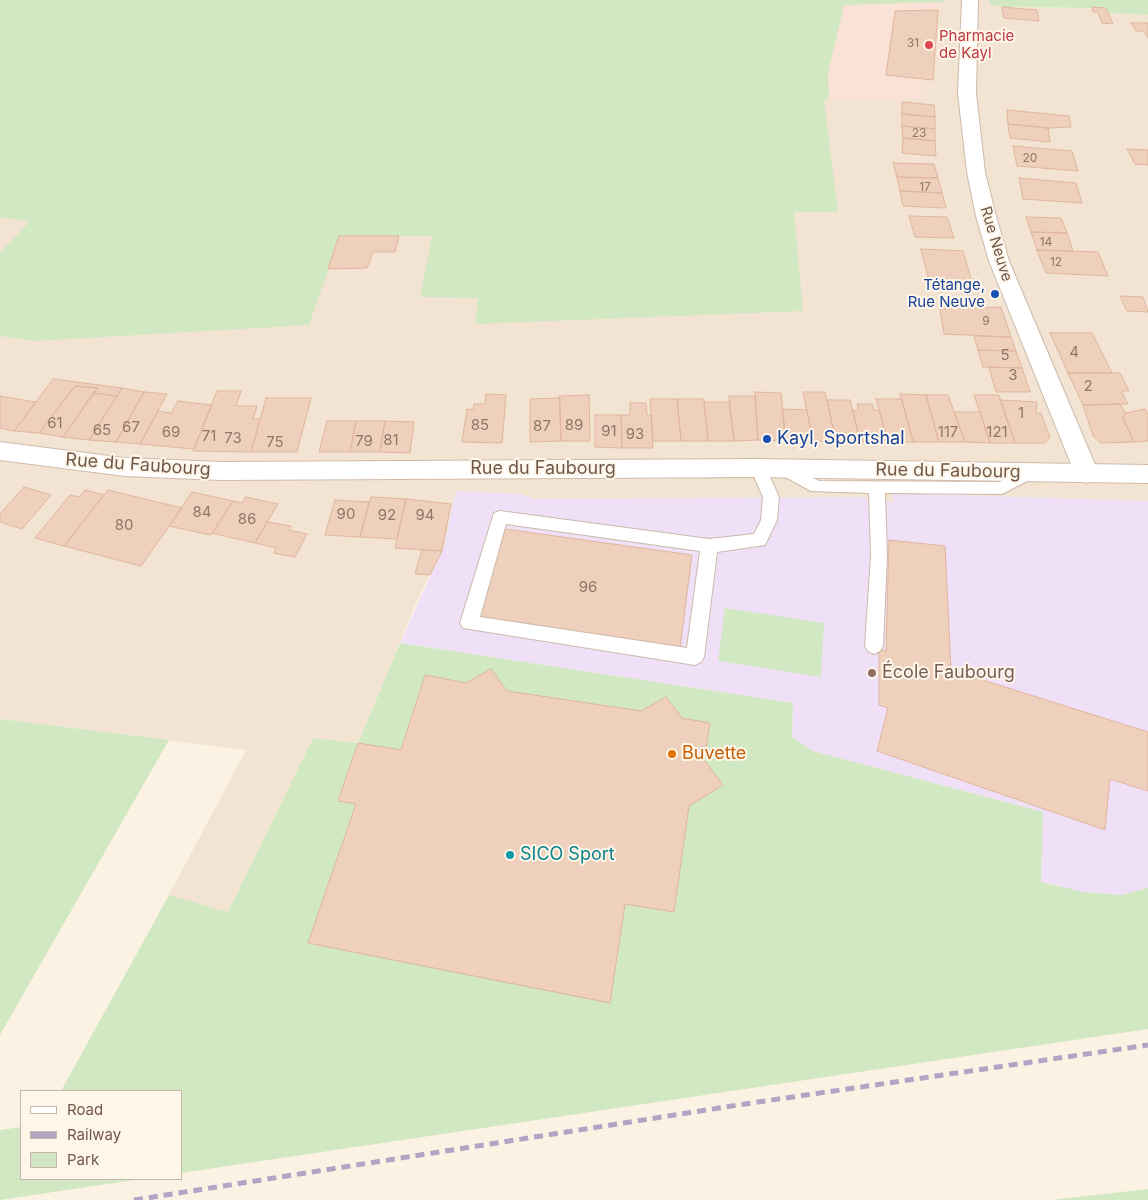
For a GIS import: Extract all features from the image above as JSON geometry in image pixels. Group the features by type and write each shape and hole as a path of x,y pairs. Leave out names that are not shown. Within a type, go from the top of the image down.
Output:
{"main road":[{"name":"Rue Neuve","path":"970,1 967,93 970,130 986,216 999,261 1087,474"},
{"name":"Rue du Faubourg","path":"0,451 125,467 222,472 784,468 1148,474"}],"lane":[{"path":"710,546 695,657 469,622 500,517 710,546 759,540 769,520 771,497 758,468"},
{"path":"784,468 817,487 1002,488 1029,473"},
{"path":"874,646 878,555 877,486"}],"shaded area":[{"path":"0,0 990,0 990,5 1002,7 1106,8 1109,13 1148,15 1148,501 893,493 894,502 867,502 866,497 534,499 520,494 456,491 444,546 417,601 358,743 313,738 228,912 169,895 246,750 0,719"},
{"path":"942,2 938,10 933,80 921,81 920,99 829,100 828,73 844,5"},
{"name":"École Faubourg","path":"456,491 520,494 534,499 866,497 867,502 893,502 893,493 1148,501 1148,888 1121,895 1084,892 1041,882 1043,812 813,751 792,737 793,703 400,643 444,546"}],"green space":[{"path":"0,0 947,0 942,2 844,5 828,73 829,100 824,100 838,212 794,212 803,311 475,324 478,298 420,297 432,236 340,236 309,325 35,341 0,336 0,253 29,222 0,217"},
{"path":"990,0 1148,0 1148,15 1108,13 1106,8 1002,7 990,5"},
{"path":"725,608 824,623 821,677 718,661"},
{"path":"400,643 793,703 792,737 813,751 1043,812 1041,882 1084,892 1121,895 1148,888 1148,1029 182,1173 182,1090 62,1090 169,895 228,912 313,738 358,743"},
{"path":"0,719 169,740 0,1035"},
{"path":"20,1127 20,1180 134,1180 0,1200 0,1130"},
{"path":"1148,1189 1148,1200 1051,1200"}],"building":[{"path":"1002,7 1037,10 1039,21 1004,18"},
{"path":"1092,7 1106,8 1113,24 1102,23 1098,12 1093,12"},
{"path":"938,10 933,80 886,75 895,11"},
{"path":"1131,23 1148,23 1148,38 1144,31 1136,31"},
{"path":"902,102 934,105 935,117 902,114"},
{"path":"1007,110 1069,116 1071,127 1048,128 1008,124"},
{"path":"902,114 935,117 935,129 902,126"},
{"path":"1008,124 1048,128 1050,142 1010,138"},
{"path":"902,126 935,129 935,141 903,138"},
{"path":"903,138 935,141 936,156 902,153"},
{"path":"1013,146 1072,151 1078,171 1017,166"},
{"path":"1127,149 1148,150 1148,165 1135,164"},
{"path":"893,163 934,164 938,178 897,177"},
{"path":"897,177 938,178 942,193 900,191"},
{"path":"1019,178 1076,183 1082,203 1023,199"},
{"path":"900,191 942,193 946,208 903,206"},
{"path":"909,216 947,217 954,238 915,237"},
{"path":"1026,217 1061,218 1067,233 1031,232"},
{"path":"1031,232 1067,233 1073,251 1037,250"},
{"path":"339,236 399,236 395,252 373,252 367,268 328,269"},
{"path":"921,249 963,251 973,286 930,284"},
{"path":"1037,250 1098,252 1108,276 1046,273"},
{"path":"1120,296 1143,297 1148,312 1127,311"},
{"path":"1001,307 1011,337 944,334 940,309"},
{"path":"1050,333 1092,333 1112,373 1068,373"},
{"path":"974,336 1011,337 1016,351 978,350"},
{"path":"978,350 1016,351 1022,368 983,367"},
{"path":"989,367 1022,368 1030,392 996,392"},
{"path":"1068,373 1120,373 1129,391 1121,391 1128,404 1083,405"},
{"path":"53,379 122,388 117,396 93,393 98,388 75,386 39,433 14,431"},
{"path":"75,386 98,388 63,437 39,433"},
{"path":"122,388 144,392 116,442 89,440"},
{"path":"217,391 241,391 236,406 257,406 253,419 260,419 251,452 193,451"},
{"path":"144,392 167,394 140,444 116,442"},
{"path":"755,392 781,393 786,441 758,440"},
{"path":"803,392 825,392 836,442 813,441"},
{"path":"93,393 117,396 89,440 63,437"},
{"path":"486,394 506,395 502,443 462,442 467,409 473,410 474,404 485,404"},
{"path":"900,394 926,395 939,442 913,442"},
{"path":"589,395 590,441 561,441 559,396"},
{"path":"926,395 948,395 965,442 939,442"},
{"path":"974,395 999,395 1015,443 990,443"},
{"path":"0,396 36,402 14,431 0,428"},
{"path":"729,396 755,396 758,440 734,441"},
{"path":"266,398 311,398 297,452 251,452"},
{"path":"560,398 561,441 530,442 530,399"},
{"path":"650,399 677,399 681,441 653,441"},
{"path":"677,399 704,399 708,441 681,441"},
{"path":"876,399 902,399 913,442 888,442"},
{"path":"827,400 850,400 860,442 836,442"},
{"path":"1000,400 1037,402 1036,413 1041,413 1050,438 1044,443 1015,443"},
{"path":"178,401 212,405 194,449 140,444 158,411 171,413"},
{"path":"704,402 729,402 734,441 708,441"},
{"path":"630,403 646,403 647,415 651,415 653,448 622,448 621,415 630,415"},
{"path":"857,404 872,404 874,410 879,410 888,442 860,442 853,410 859,410"},
{"path":"1120,404 1126,413 1123,418 1134,442 1101,443 1093,436 1083,405"},
{"path":"782,409 807,410 813,441 786,441"},
{"path":"1145,409 1148,415 1148,441 1134,442 1123,418 1126,413"},
{"path":"954,412 980,412 990,443 965,442"},
{"path":"595,415 621,415 622,448 595,447"},
{"path":"327,421 356,421 350,452 319,452"},
{"path":"356,421 385,421 380,452 350,452"},
{"path":"385,421 414,422 410,453 380,452"},
{"path":"24,487 51,495 22,529 0,522 0,514"},
{"path":"85,490 104,495 64,546 35,538 70,495 79,497"},
{"path":"108,490 182,508 141,566 64,546"},
{"path":"192,492 233,501 211,535 169,526"},
{"path":"246,497 278,504 255,543 212,533 233,501 242,503"},
{"path":"371,497 406,499 397,539 360,537"},
{"path":"406,499 451,504 442,551 395,548"},
{"path":"335,500 369,502 360,537 325,535"},
{"path":"267,522 291,526 289,530 307,534 295,557 274,553 276,548 255,543"},
{"path":"505,529 692,555 680,648 479,619"},
{"path":"889,540 945,546 951,670 1148,732 1148,791 1110,779 1105,830 877,751 888,708 879,705 879,650 886,651"},
{"path":"422,550 442,551 430,575 415,574"},
{"name":"SICO Sport","path":"491,669 507,691 641,711 666,697 682,718 710,723 704,760 723,785 689,806 674,912 625,904 610,1003 308,943 356,804 338,801 358,743 401,750 425,675 466,683"}],"railway":[{"path":"134,1200 738,1105 1148,1045"}],"place":[{"name":"Pharmacie de Kayl","path":"929,45"},
{"name":"Tétange, Rue Neuve","path":"995,294"},
{"name":"Kayl, Sportshal","path":"767,439"},
{"name":"École Faubourg","path":"872,673"},
{"name":"Buvette","path":"672,754"},
{"name":"SICO Sport","path":"510,855"}]}
